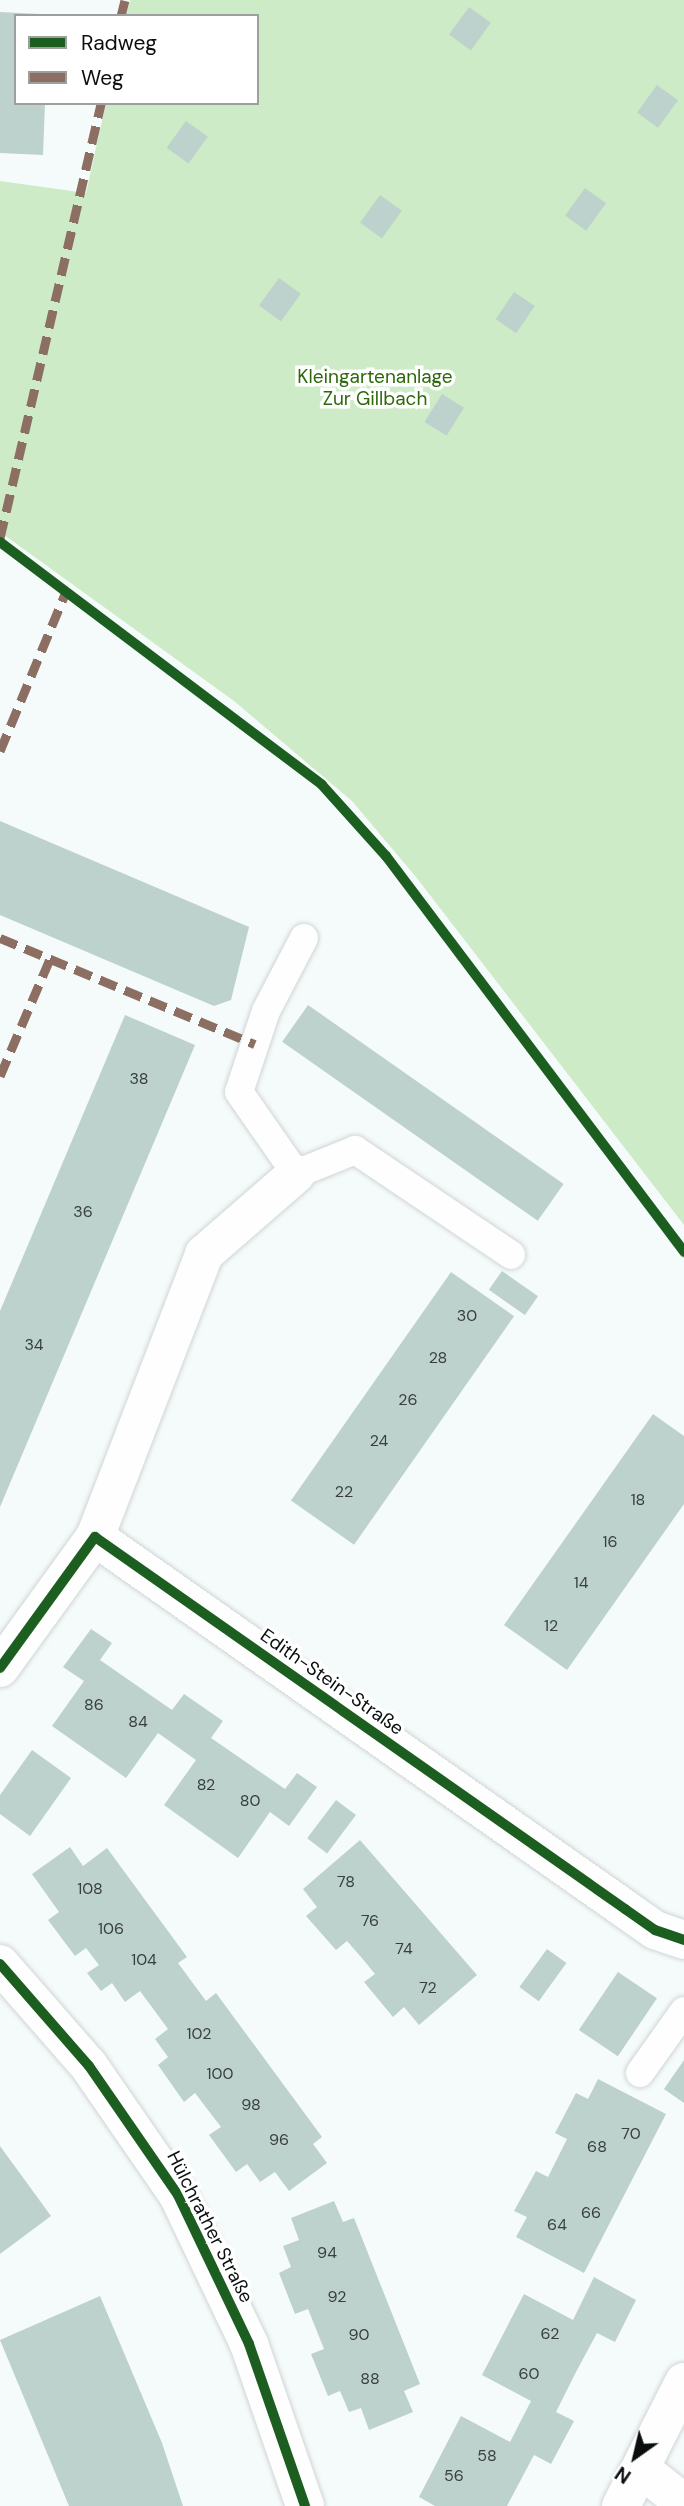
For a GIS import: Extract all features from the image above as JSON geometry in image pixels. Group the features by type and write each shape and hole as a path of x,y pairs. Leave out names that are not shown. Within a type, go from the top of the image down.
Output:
{"street":[{"path":"0,1668 95,1537 204,1254 296,1174"},
{"name":"Edith-Stein-Straße","path":"95,1537 635,1916 684,1940"},
{"name":"Hülchrather Straße","path":"0,1964 89,2066 178,2195 249,2344 305,2506"},
{"path":"621,2506 684,2382"},
{"path":"641,2469 684,2503"}],"lane":[{"path":"304,938 266,1011 239,1093 296,1174 355,1150 511,1255"},
{"path":"640,2073 684,2011"}],"green space":[{"name":"Kleingartenanlage Zur Gillbach","path":"130,0 684,0 684,1225 416,877 352,801 234,701 0,532 0,181 86,193 106,105 259,105 259,14 126,14"}],"building":[{"path":"469,7 491,23 471,50 449,35"},
{"path":"0,12 39,14 14,14 14,105 45,105 43,155 0,153"},
{"path":"657,85 678,100 658,128 637,113"},
{"path":"186,121 208,137 188,164 167,148"},
{"path":"585,188 606,203 586,231 565,216"},
{"path":"380,195 402,211 382,238 360,223"},
{"path":"279,278 301,294 281,321 259,306"},
{"path":"514,292 535,306 516,333 496,319"},
{"path":"442,394 464,408 447,436 425,422"},
{"path":"0,821 249,927 231,1000 214,1006 0,915"},
{"path":"308,1005 564,1184 538,1221 282,1042"},
{"path":"125,1015 195,1045 0,1507 0,1311"},
{"path":"502,1271 538,1296 525,1315 489,1290"},
{"path":"451,1272 514,1316 354,1545 291,1501"},
{"path":"653,1414 684,1436 684,1504 567,1670 504,1625"},
{"path":"91,1629 112,1643 100,1660 172,1710 184,1694 223,1721 211,1738 285,1789 297,1773 317,1787 289,1826 270,1812 238,1858 164,1805 196,1760 158,1733 126,1778 52,1726 84,1681 63,1667"},
{"path":"32,1750 71,1778 30,1836 0,1814 0,1795"},
{"path":"336,1800 356,1815 327,1853 307,1838"},
{"path":"360,1840 477,1975 419,2025 404,2007 393,2017 364,1982 375,1974 361,1957 347,1941 336,1950 306,1916 317,1907 303,1889"},
{"path":"70,1847 83,1866 107,1848 187,1957 178,1963 206,2001 216,1993 322,2137 313,2144 327,2163 289,2191 275,2172 260,2182 247,2164 236,2172 209,2135 221,2127 195,2093 184,2102 158,2065 168,2057 155,2039 168,2029 140,1991 125,2002 112,1983 101,1991 87,1973 99,1965 86,1948 75,1956 48,1920 59,1912 32,1874"},
{"path":"547,1949 566,1963 539,2001 519,1987"},
{"path":"618,1972 657,1998 618,2056 579,2030"},
{"path":"684,2060 684,2103 664,2089"},
{"path":"598,2079 666,2114 584,2273 516,2237 527,2217 514,2211 536,2171 548,2177 567,2139 555,2133 576,2093 588,2099"},
{"path":"0,2146 51,2216 0,2254"},
{"path":"334,2201 343,2222 354,2218 420,2384 404,2391 413,2412 369,2430 361,2408 349,2412 340,2391 328,2396 311,2354 324,2349 308,2309 295,2314 279,2273 291,2267 283,2246 299,2240 291,2218"},
{"path":"594,2277 636,2300 615,2342 597,2333 576,2372 556,2412 574,2421 551,2464 534,2455 507,2506 435,2506 419,2497 461,2416 510,2442 531,2401 482,2375 524,2294 573,2320"},
{"path":"100,2296 162,2443 183,2506 69,2506 0,2340"}],"marked path":[{"path":"122,14 125,0"},
{"path":"0,538 101,105"},
{"path":"0,751 66,592"},
{"path":"0,938 255,1044"},
{"path":"0,1076 50,959"}],"cycle path":[{"path":"0,542 322,785 386,856 684,1252"},
{"path":"0,1668 95,1537 655,1930 684,1940"},
{"path":"0,1964 89,2066 178,2195 249,2344 305,2506"}]}
